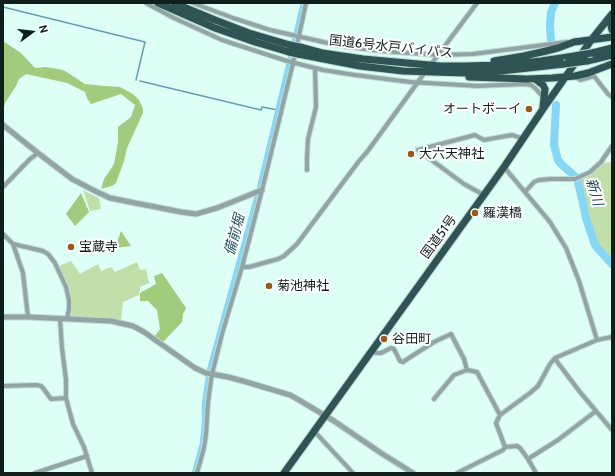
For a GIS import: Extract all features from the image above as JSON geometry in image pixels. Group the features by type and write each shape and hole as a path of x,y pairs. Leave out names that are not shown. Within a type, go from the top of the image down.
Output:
{"highway":[{"name":"国道6号水戸バイパス","path":"158,3 215,28 255,42 289,48"},
{"name":"国道6号水戸バイパス","path":"174,3 299,51 339,62 403,71 453,73 501,71 587,61 612,55"},
{"path":"611,15 612,30"},
{"name":"国道51号","path":"284,473 524,139 592,39 611,15"},
{"path":"440,66 524,56 558,48 574,42 612,37"},
{"name":"国道6号水戸バイパス","path":"299,51 322,52 363,59 440,66 465,66 500,65 541,61 592,53 612,48"},
{"path":"453,73 468,77 535,79 574,76 588,73 612,64"},
{"path":"535,79 543,85 545,89 543,109"}],"street":[{"path":"146,3 174,18 222,40 290,62 315,68 355,76 454,86 526,84 535,88 544,98"},
{"path":"193,3 252,24 296,36 341,46 381,51 438,55 473,54 574,42"},
{"path":"197,473 205,441 209,374 242,267 296,36 306,3"},
{"path":"432,63 477,3"},
{"path":"307,170 308,139 316,107 315,68"},
{"path":"242,267 284,256 297,244 423,75"},
{"path":"574,76 580,80 594,76 612,97"},
{"path":"3,124 72,179 110,198 196,214 211,210 259,191"},
{"path":"484,195 464,184 418,150 475,135 484,140 512,135 524,139"},
{"path":"525,192 534,182 538,180 577,178 590,172 601,162 612,146"},
{"path":"3,188 30,159 38,153"},
{"path":"504,167 550,222 566,248 597,340"},
{"path":"3,234 13,244 23,273 28,317"},
{"path":"13,244 43,251 48,254 55,263 69,300 67,319"},
{"path":"3,317 111,321 133,326 144,332 195,368 209,374 243,380 290,395 414,473"},
{"path":"60,319 66,380 66,398 73,424 84,446 92,473"},
{"path":"371,351 381,353 391,348 394,349 400,361 403,362 434,342 451,334 464,360 467,370"},
{"path":"505,447 496,423 500,415 538,386 555,358 597,340 612,337"},
{"path":"555,358 612,430"},
{"path":"434,399 454,375 467,370 477,372 500,415"},
{"path":"3,381 3,386 36,385 43,388 51,399 66,398"},
{"path":"528,459 558,440 596,411"},
{"path":"314,431 353,473"},
{"path":"457,473 503,450 505,447 517,446 528,459 536,473"},
{"path":"35,473 87,456"}],"green space":[{"path":"3,41 21,53 34,67 45,67 65,71 85,84 120,87 133,94 139,100 143,113 127,148 116,183 112,186 101,189 104,179 114,164 118,142 118,127 131,117 135,105 121,94 91,104 85,92 67,83 26,74 19,79 5,103 3,113"},
{"path":"612,162 612,261 597,244 581,179 592,173 603,163"},
{"path":"83,190 99,198 101,209 90,211"},
{"path":"81,193 89,212 75,226 66,214"},
{"path":"121,231 131,246 115,248"},
{"path":"71,261 80,274 98,264 101,271 111,267 115,272 137,262 140,270 146,269 149,283 140,287 139,295 123,302 121,320 70,317 71,299 59,266"},
{"path":"162,273 186,308 183,314 182,322 163,342 155,336 160,329 157,310 148,301 140,301 140,293 156,284 154,276"}],"waterway":[{"name":"備前堀","path":"194,473 202,444 204,404 209,370 259,188 303,3"},
{"name":"新川","path":"551,42 551,12 555,3"},
{"path":"3,7 145,42 136,80"},
{"path":"140,81 261,110 262,107 278,110"},
{"name":"新川","path":"556,105 554,145 558,160 577,178 586,218 595,245 612,264"}],"place":[{"name":"オートボーイ","path":"529,109"},
{"name":"大六天神社","path":"411,154"},
{"name":"羅漢橋","path":"475,213"},
{"name":"宝蔵寺","path":"71,247"},
{"name":"菊池神社","path":"269,286"},
{"name":"谷田町","path":"384,339"}]}
